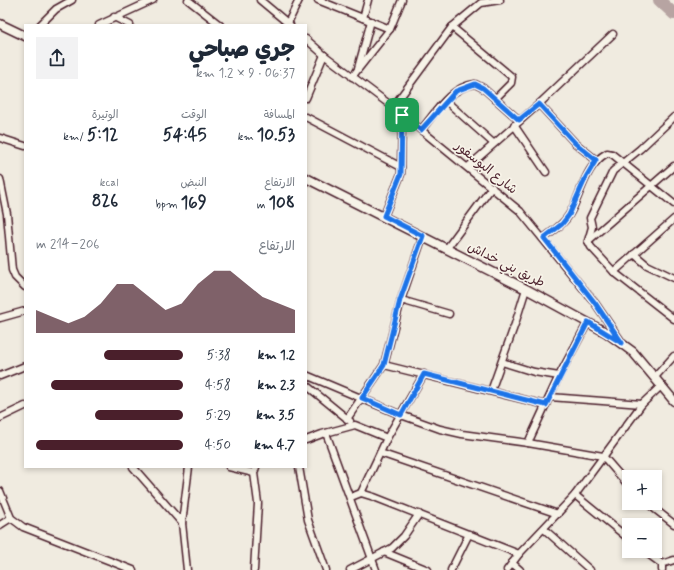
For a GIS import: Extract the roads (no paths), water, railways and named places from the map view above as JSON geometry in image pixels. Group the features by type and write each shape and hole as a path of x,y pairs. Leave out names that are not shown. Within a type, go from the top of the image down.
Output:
{"main road":[{"path":"0,24 24,36"},
{"name":"طريق بني خداش","path":"307,178 447,248 588,322 622,343 633,352 674,401"}],"street":[{"path":"41,24 56,9 72,0"},
{"path":"101,24 153,0"},
{"path":"188,0 219,24"},
{"path":"260,0 288,24 299,0"},
{"path":"318,0 390,29"},
{"path":"363,18 368,0"},
{"path":"352,77 390,29 402,0"},
{"path":"392,107 452,27 481,1 500,0"},
{"path":"114,17 128,24"},
{"path":"358,70 371,21"},
{"path":"452,27 512,77 511,83 495,99"},
{"path":"468,167 493,143 539,104 613,34"},
{"name":"شارع البوسفور","path":"307,40 324,55 468,167 520,211 544,238 595,303 622,343"},
{"path":"308,86 324,55"},
{"path":"421,130 446,101 459,89 475,84 483,88 519,120"},
{"path":"446,101 493,143"},
{"path":"539,104 575,143 596,160"},
{"path":"384,216 400,178 402,115"},
{"path":"674,117 640,149 613,171 593,211 588,241 590,247 614,272 674,319"},
{"path":"307,118 401,168"},
{"path":"514,125 546,172"},
{"path":"0,138 24,146"},
{"path":"544,238 562,224 569,215 586,177 596,160 609,153 674,204"},
{"path":"588,241 674,166"},
{"path":"0,179 7,214 12,270 15,277 24,286"},
{"path":"447,248 492,187"},
{"path":"0,216 7,214"},
{"path":"614,272 674,219"},
{"path":"347,418 384,365 400,300 423,236"},
{"path":"634,254 647,265 674,278"},
{"path":"491,391 526,289"},
{"path":"400,300 449,314"},
{"path":"0,318 24,312"},
{"path":"528,443 559,376 588,322"},
{"path":"655,377 674,356"},
{"path":"502,362 534,372 559,376"},
{"path":"384,365 546,405"},
{"path":"0,376 24,366"},
{"path":"350,498 361,493 387,438 424,374"},
{"path":"307,380 362,398 401,415 440,429 462,434 528,443 603,456 622,478"},
{"path":"307,380 354,425 387,438"},
{"path":"506,570 519,554 575,495 642,404 662,385"},
{"path":"550,397 642,404"},
{"path":"0,418 24,406"},
{"path":"307,440 354,425"},
{"path":"326,433 376,570"},
{"path":"380,453 558,514"},
{"path":"134,468 182,524"},
{"path":"186,570 182,524 189,468"},
{"path":"238,468 255,470 258,503 254,570"},
{"path":"299,468 308,520 326,570"},
{"path":"0,490 11,518 32,531 133,570"},
{"path":"361,493 419,514 519,554"},
{"path":"575,495 622,533"},
{"path":"656,510 674,524"},
{"path":"350,570 384,552 401,539 419,514"},
{"path":"0,525 11,518"},
{"path":"544,529 590,570"},
{"path":"451,570 469,534"},
{"path":"384,552 428,570"},
{"path":"652,558 662,567 674,560"},
{"path":"512,563 520,570"}],"waterway":[{"path":"659,0 674,14"}]}
